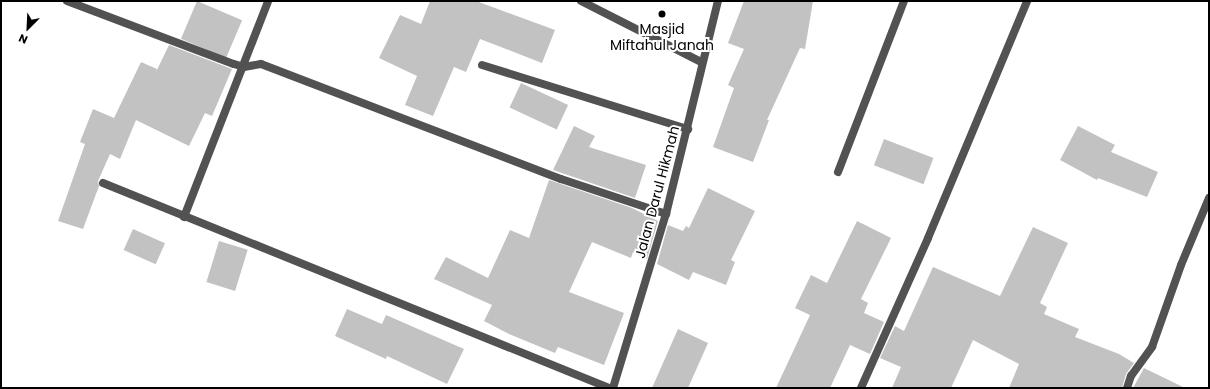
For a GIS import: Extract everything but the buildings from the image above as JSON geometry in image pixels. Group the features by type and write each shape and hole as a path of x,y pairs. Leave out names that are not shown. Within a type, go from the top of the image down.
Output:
{"street":[{"path":"67,1 244,67 261,64 561,179 666,214"},
{"path":"184,217 244,67 268,1"},
{"path":"581,1 701,62"},
{"name":"Jalan Darul Hikmah","path":"613,388 666,214 688,129 701,62 718,1"},
{"path":"838,172 904,1"},
{"path":"861,388 928,238 1027,1"},
{"path":"482,65 688,129"},
{"path":"103,183 184,217 299,260 609,388"},
{"path":"1127,388 1131,376 1152,347 1180,265 1209,198"}],"place":[{"name":"Masjid Miftahul Janah","path":"662,14"}]}
